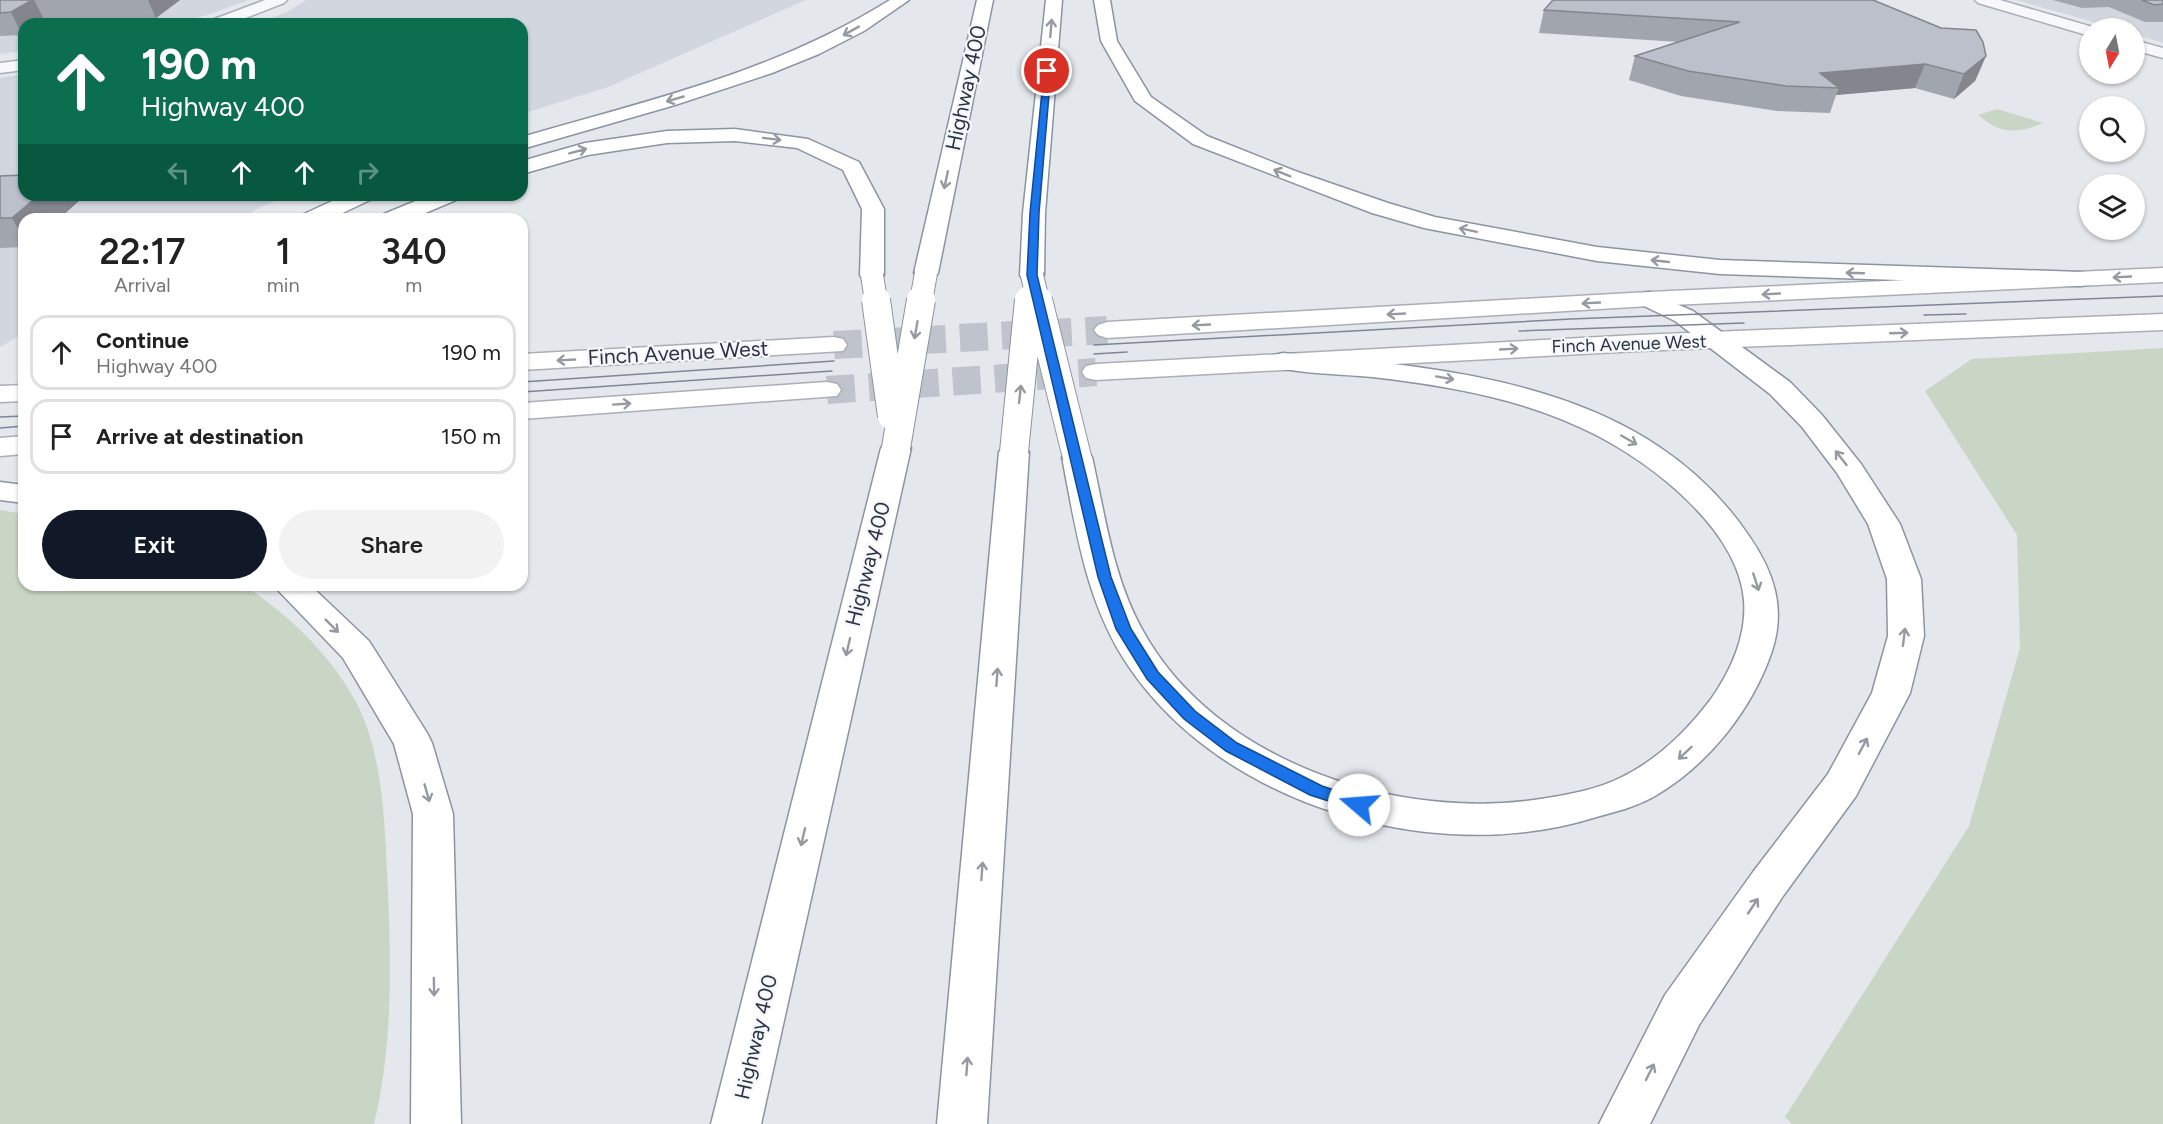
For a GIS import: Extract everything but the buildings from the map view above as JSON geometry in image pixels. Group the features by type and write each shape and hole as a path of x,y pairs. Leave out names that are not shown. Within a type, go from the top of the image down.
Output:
{"main road":[{"path":"528,141 684,96 800,57 877,17 901,0"},
{"name":"Highway 400","path":"736,1124 896,448 926,273 985,0"},
{"path":"962,1124 1014,452 1032,275 1034,213 1054,0"},
{"path":"1102,0 1109,41 1144,101 1200,140 1288,175 1401,214 1487,235 1597,254 1720,267 2081,279"},
{"path":"528,166 585,149 667,137 735,135 801,143 852,166 873,209 872,275 896,448"},
{"path":"324,213 350,201"},
{"path":"406,213 434,201"},
{"path":"1032,275 1104,577 1124,629 1153,675 1190,715 1231,747 1316,790 1359,805 1418,816 1501,819 1576,810 1636,788 1682,757 1715,722 1737,688 1751,657 1759,632 1761,597 1747,556 1712,506 1672,469 1630,440 1582,417 1530,398 1487,386 1420,374 1283,361"},
{"name":"Finch Avenue West","path":"1107,330 1649,299 2163,275"},
{"path":"1624,1124 1682,1010 1768,884 1842,785 1891,693 1906,636 1904,579 1884,524 1850,470 1812,421 1780,388 1684,316 1649,299"},
{"name":"Finch Avenue West","path":"1096,372 1714,340 2163,322"},
{"name":"Finch Avenue West","path":"528,362 834,345"},
{"path":"528,411 827,390"},
{"path":"0,394 18,393"},
{"path":"0,447 18,446"},
{"path":"0,491 18,494"},
{"path":"296,591 356,650 413,743 433,814 436,1124"}],"street":[{"path":"230,18 279,0"},
{"path":"1983,0 2079,28"},
{"path":"2145,48 2163,53"},
{"path":"0,68 18,66"}],"shaded area":[{"path":"0,0 249,0 194,18 18,18 18,52 0,54"},
{"path":"306,0 806,0 608,87 528,112 528,18 272,18 287,12"},
{"path":"2016,0 2163,0 2163,43 2145,37 2145,18 2079,18"},
{"path":"18,75 18,201 274,201 250,213 18,213 18,336 0,347 0,78"}],"green space":[{"path":"1997,109 2043,123 2025,129 2009,130 1994,126 1978,115"},
{"path":"2163,348 2163,1124 1792,1124 1785,1117 1969,826 2020,648 2017,535 1925,391 1972,359"},
{"path":"0,510 18,513 18,591 252,591 276,608 307,636 334,668 356,702 365,721 380,784 385,827 390,998 385,1062 374,1124 0,1124"}],"tunnel":[{"path":"834,345 1107,330"},
{"path":"827,390 1096,372"}],"tram line":[{"path":"1094,345 1571,319 2163,296"},
{"path":"1924,315 1966,314"},
{"path":"1519,331 1744,323"},
{"path":"1094,354 1127,352"},
{"path":"528,382 834,361"},
{"path":"528,392 832,371"},
{"path":"0,417 18,416"},
{"path":"0,428 18,426"}],"route":[{"path":"1047,71 1034,213 1032,275 1104,577 1124,629 1153,675 1190,715 1231,747 1316,790 1359,805"}]}
